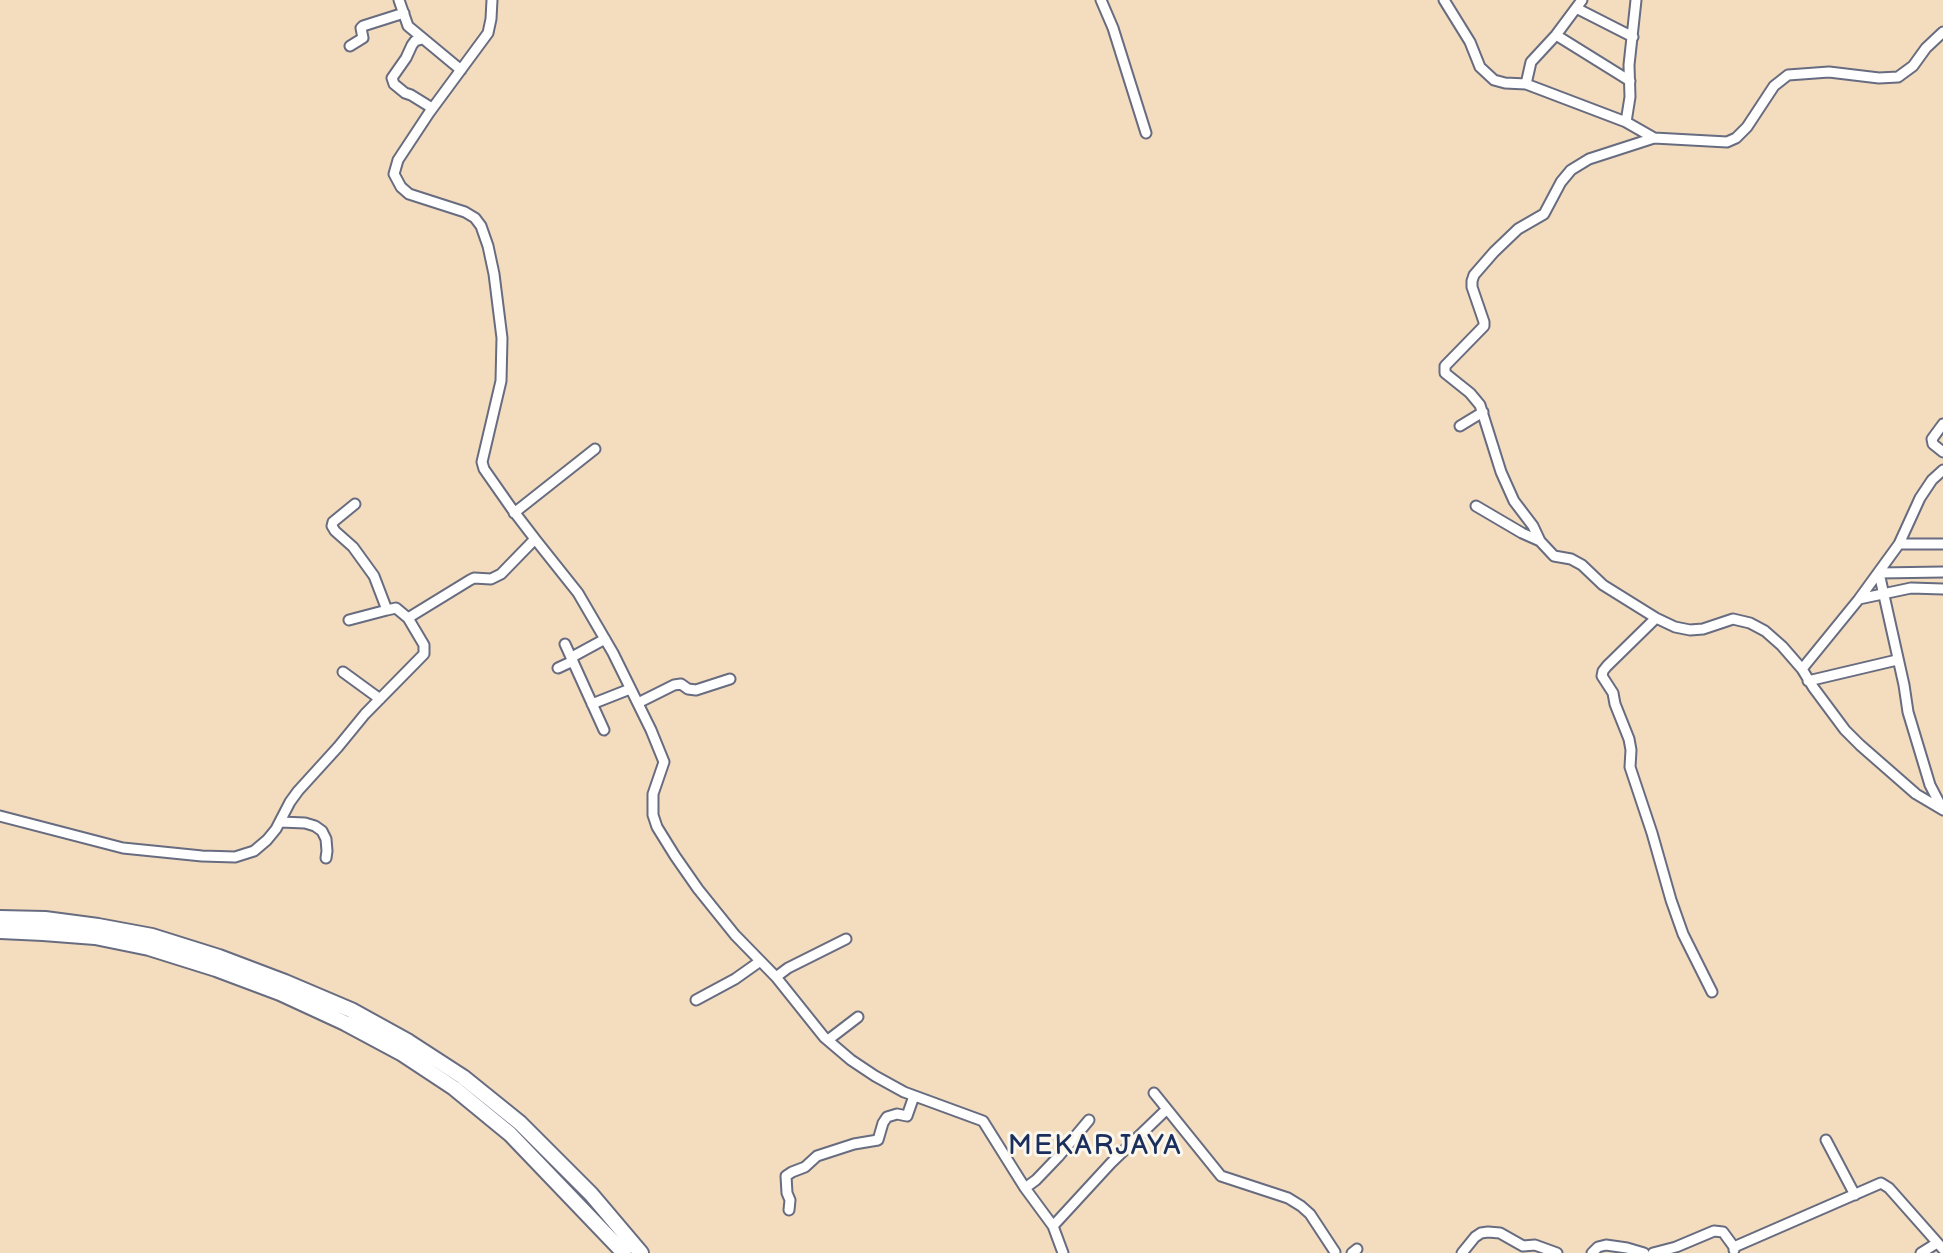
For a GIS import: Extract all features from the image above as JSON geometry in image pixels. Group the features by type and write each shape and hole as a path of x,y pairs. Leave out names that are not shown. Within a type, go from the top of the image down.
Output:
{"highway":[{"path":"0,918 72,922 152,936 219,957 351,1010 463,1077 520,1123 591,1194 641,1253"},
{"path":"0,931 95,937 149,948 280,993 345,1023 401,1053 454,1088 510,1134 624,1253"}],"street":[{"path":"399,0 408,26 461,70"},
{"path":"492,0 488,33 432,108 398,160 394,174 409,194 475,218 485,236 494,274 502,338 501,381 482,462 484,469 514,513 578,593 638,703 664,762 652,804 653,815 657,827 698,889 828,1040 851,1060 914,1096 983,1121 1053,1226 1063,1253"},
{"path":"1101,0 1146,133"},
{"path":"1444,0 1486,74 1505,83 1526,84 1626,122 1654,138"},
{"path":"1626,122 1636,0"},
{"path":"1526,84 1531,62 1579,4 1633,37"},
{"path":"350,46 363,38 363,26 404,13"},
{"path":"1879,573 1908,712 1930,785 1943,810 1916,794 1845,730 1802,669 1765,631 1733,619 1703,629 1675,627 1603,585 1582,565 1554,556 1540,541 1514,501 1480,405 1444,369 1484,326 1472,287 1474,275 1518,229 1544,214 1571,170 1589,159 1654,138 1727,142 1747,127 1774,86 1788,75 1829,72 1898,77 1913,66 1943,32"},
{"path":"1556,35 1630,81"},
{"path":"422,39 415,41 392,78 394,84 405,93 432,108"},
{"path":"1460,426 1483,412"},
{"path":"1943,424 1932,439 1943,452"},
{"path":"514,513 595,449"},
{"path":"1802,669 1879,573 1899,544 1920,498 1943,470"},
{"path":"355,504 332,526 353,547 374,576 387,610"},
{"path":"1476,506 1540,541"},
{"path":"408,618 474,578 491,579 501,574 535,539"},
{"path":"1899,544 1943,544"},
{"path":"1879,573 1943,572"},
{"path":"1859,599 1911,588 1943,589"},
{"path":"0,816 123,848 235,857 254,851 281,822 298,791 424,654 424,645 408,618 396,608 349,620"},
{"path":"1656,618 1607,666 1602,676 1613,693 1629,739 1630,767 1671,900 1683,934 1712,992"},
{"path":"558,668 605,639"},
{"path":"565,644 604,730"},
{"path":"1808,681 1897,660"},
{"path":"343,672 380,699"},
{"path":"638,703 674,685 681,684 696,690 730,679"},
{"path":"592,704 630,689"},
{"path":"281,822 305,823 322,831 326,839 326,858"},
{"path":"776,977 846,939"},
{"path":"696,1000 759,962"},
{"path":"828,1040 858,1017"},
{"path":"1154,1093 1221,1176 1288,1198 1301,1206 1337,1253"},
{"path":"789,1210 786,1176 805,1167 817,1156 878,1140 887,1117 897,1114 907,1116 914,1096"},
{"path":"1053,1226 1111,1163 1167,1109"},
{"path":"1025,1188 1058,1157 1089,1120"},
{"path":"1826,1140 1855,1195"},
{"path":"1653,1253 1714,1231 1723,1232 1734,1250 1881,1183 1940,1246 1921,1253"},
{"path":"1462,1253 1475,1237 1488,1232 1500,1233 1523,1246 1535,1245 1557,1253"},
{"path":"1592,1253 1606,1245 1644,1253"}],"district":[{"name":"MEKARJAYA","path":"1095,1147"}]}
